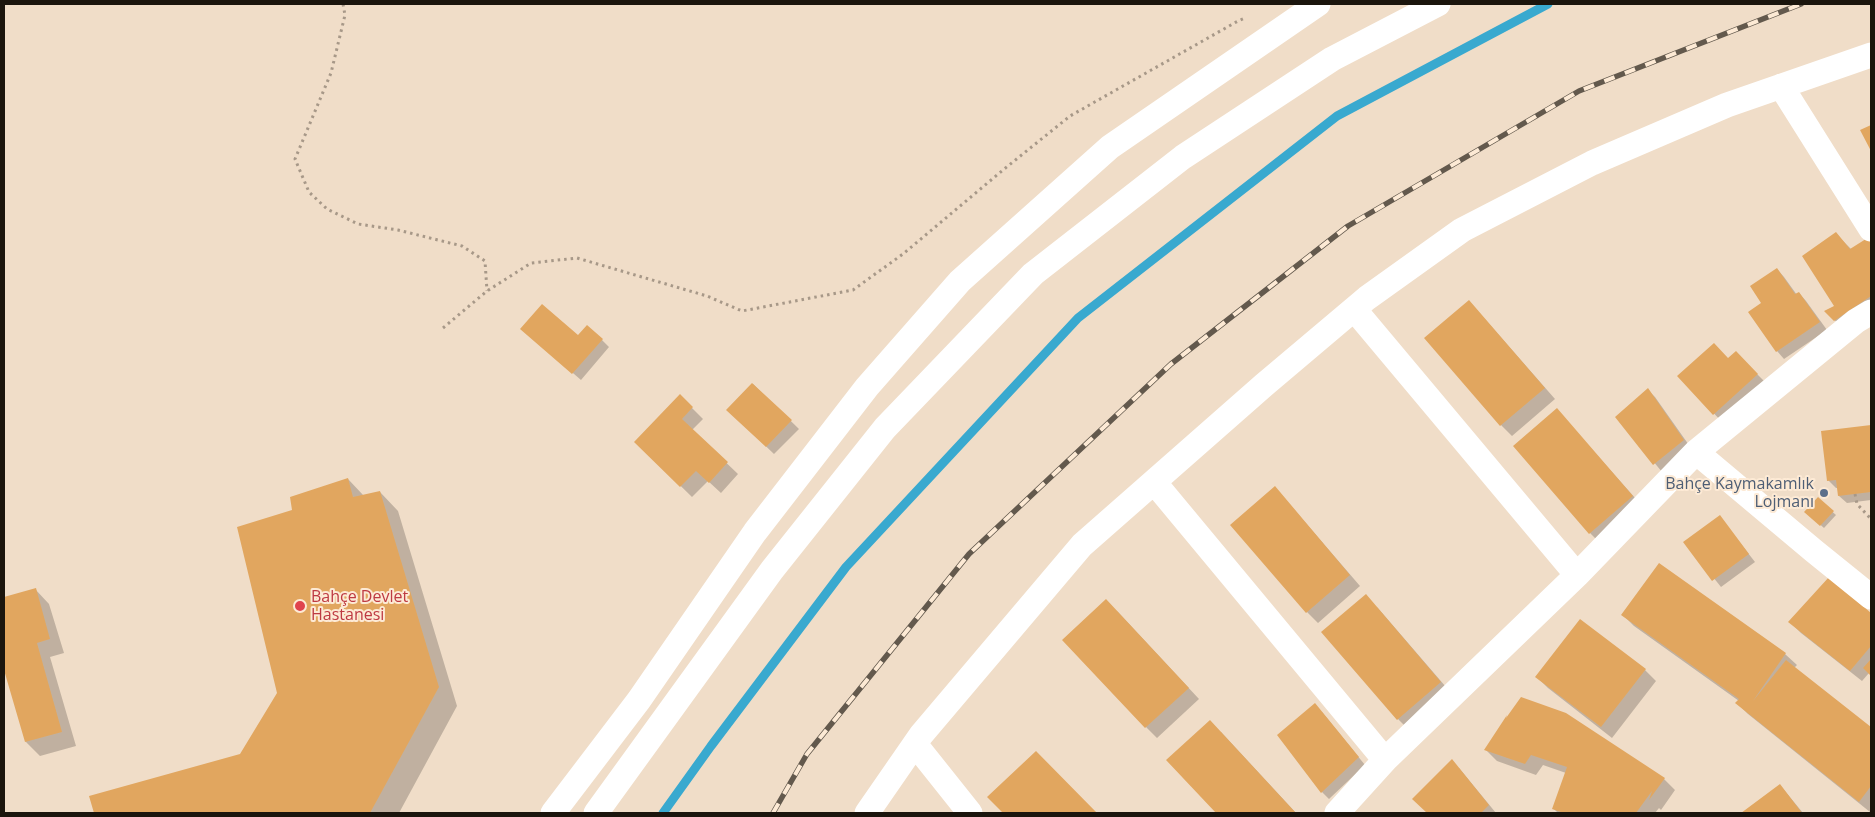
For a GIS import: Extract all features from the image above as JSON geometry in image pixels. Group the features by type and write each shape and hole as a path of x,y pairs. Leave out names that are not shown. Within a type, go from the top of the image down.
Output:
{"street":[{"path":"553,813 639,700 755,532 867,387 960,281 1110,147 1318,4"},
{"path":"596,813 772,570 885,428 1032,274 1184,156 1332,59 1438,4"},
{"path":"867,813 915,744 1082,545 1367,298 1462,230 1592,162 1727,105 1871,55"},
{"path":"1781,86 1871,230"},
{"path":"1354,309 1577,575"},
{"path":"1337,813 1385,760 1577,575 1696,452 1856,321 1871,312"},
{"path":"1696,452 1814,552 1871,597"},
{"path":"1154,482 1385,760"},
{"path":"915,744 970,813"}],"path":[{"path":"343,4 345,15 331,73 295,159 308,192 327,208 358,224 398,230 462,246 485,261 487,291"},
{"path":"443,328 487,291 531,263 577,258 706,296 742,311 854,290 903,254 1070,116 1238,21 1247,18"},
{"path":"1855,494 1857,504 1871,518"}],"building":[{"path":"1871,125 1871,151 1860,130"},
{"path":"1836,232 1850,249 1869,237 1871,241 1871,296 1834,321 1824,311 1834,306 1802,256"},
{"path":"1777,268 1795,294 1799,292 1820,322 1776,352 1748,312 1761,303 1750,286"},
{"path":"1469,300 1545,388 1500,426 1424,338"},
{"path":"542,304 578,335 587,325 603,339 572,374 520,329"},
{"path":"1714,343 1728,358 1736,351 1758,374 1713,415 1677,376"},
{"path":"752,383 792,420 766,447 726,410"},
{"path":"1648,388 1684,440 1653,465 1615,417"},
{"path":"680,394 693,407 682,419 728,462 709,483 696,471 680,487 634,442"},
{"path":"1557,408 1633,496 1589,534 1513,446"},
{"name":"Bahçe Kaymakamlık Lojmanı","path":"1871,425 1871,492 1838,496 1836,480 1827,481 1821,431"},
{"path":"348,478 353,497 380,491 439,687 370,813 94,813 89,796 240,754 277,693 237,527 292,510 290,497"},
{"path":"1275,486 1350,575 1306,613 1230,525"},
{"path":"1818,497 1834,511 1820,526 1804,512"},
{"path":"1720,515 1749,554 1712,581 1683,542"},
{"path":"1659,563 1786,653 1753,701 1786,660 1871,727 1871,786 1859,802 1735,703 1739,699 1621,615"},
{"path":"1829,577 1871,613 1871,646 1850,671 1788,622"},
{"path":"36,588 50,639 37,643 62,732 25,742 4,670 4,597"},
{"path":"1366,594 1441,682 1397,720 1321,632"},
{"path":"1106,599 1189,688 1145,728 1062,640"},
{"path":"1580,619 1646,669 1601,727 1535,677"},
{"path":"1871,659 1871,676 1863,668"},
{"path":"1521,697 1566,713 1665,778 1649,800 1652,791 1636,813 1564,813 1552,809 1567,767 1531,755 1525,764 1484,750"},
{"path":"1315,703 1359,757 1321,793 1277,735"},
{"path":"1210,720 1296,813 1216,813 1166,760"},
{"path":"1036,751 1097,813 1003,813 987,797"},
{"path":"1452,759 1489,805 1481,813 1427,813 1412,799"},
{"path":"1780,784 1802,813 1741,813"}],"waterway":[{"path":"663,813 846,567 1078,318 1337,116 1548,4"}],"railway":[{"path":"773,813 807,754 969,554 1171,364 1348,226 1579,91 1801,4"}],"place":[{"name":"Bahçe Kaymakamlık Lojmanı","path":"1824,493"},
{"name":"Bahçe Devlet Hastanesi","path":"300,606"}]}
